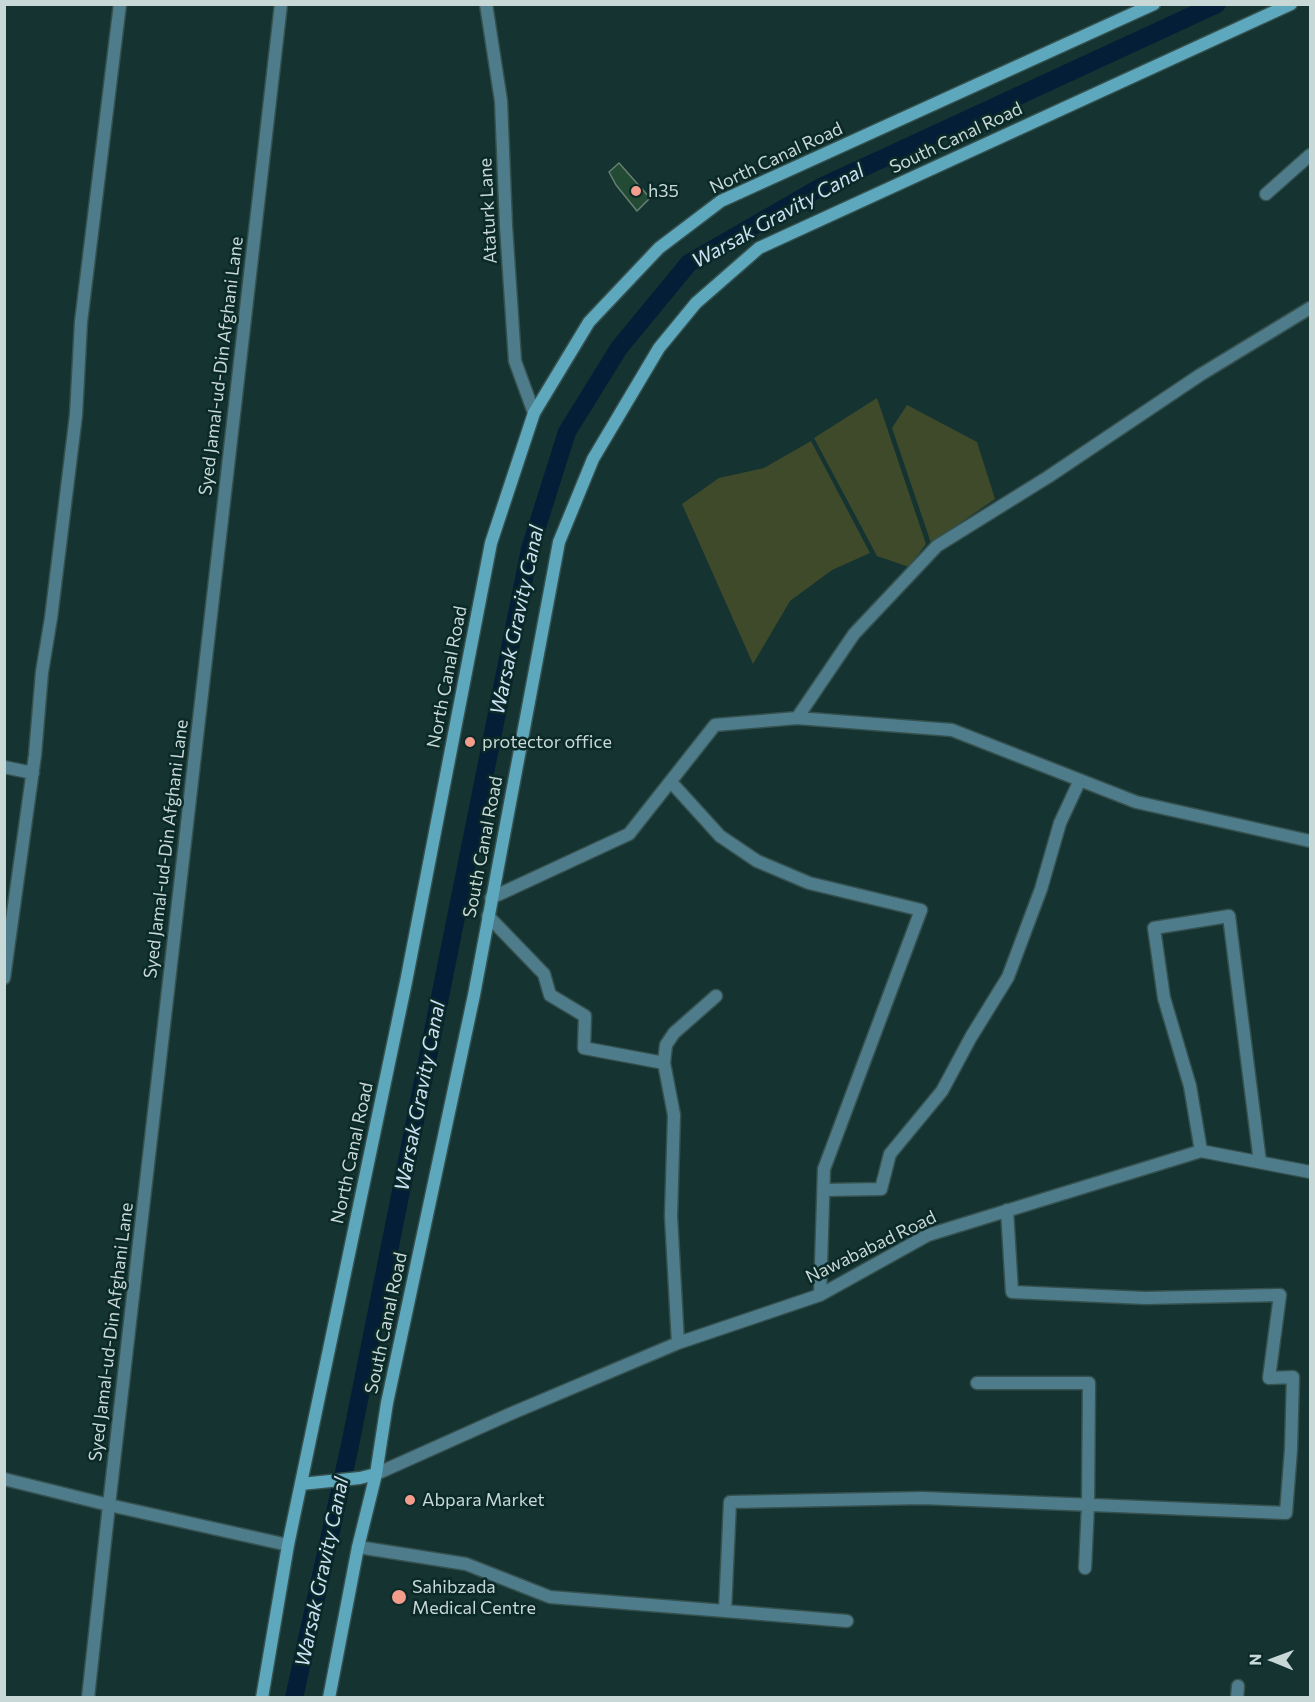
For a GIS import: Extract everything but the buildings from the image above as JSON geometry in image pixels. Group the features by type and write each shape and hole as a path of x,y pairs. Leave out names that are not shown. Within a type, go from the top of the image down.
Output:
{"main road":[{"name":"North Canal Road","path":"262,1698 288,1545 406,982 491,543 534,414 589,322 659,248 721,201 1154,4"},
{"name":"South Canal Road","path":"329,1698 358,1547 376,1474 387,1403 474,995 559,542 593,459 659,348 696,303 759,248 1291,4"},
{"name":"Nawababad Road","path":"301,1484 360,1478 376,1474"}],"street":[{"path":"4,978 33,773 42,672 51,618 76,415 81,322 120,4"},
{"name":"Syed Jamal-ud-Din Afghani Lane","path":"88,1698 281,4"},
{"name":"Ataturk Lane","path":"486,4 501,101 515,361 534,414"},
{"path":"1266,195 1311,156"},
{"path":"797,718 854,634 938,546 1048,477 1200,375 1311,308"},
{"path":"491,898 629,834 715,725 797,718 952,729 1136,802 1311,841"},
{"path":"4,767 33,773"},
{"path":"824,1190 881,1189 890,1154 942,1091 971,1037 1008,977 1041,890 1060,823 1080,780"},
{"path":"670,782 720,836 757,861 809,883 921,910 824,1169 820,1295"},
{"path":"488,916 544,974 550,995 585,1016 584,1048 664,1063"},
{"path":"1202,1150 1190,1086 1164,998 1154,928 1229,916 1260,1162"},
{"path":"678,1343 671,1216 674,1115 664,1063 666,1045 674,1033 716,996"},
{"name":"Nawababad Road","path":"376,1474 678,1343 820,1295 928,1235 1202,1150 1311,1172"},
{"path":"725,1611 730,1502 923,1498 1286,1513 1293,1377 1269,1378 1280,1295 1144,1298 1012,1292 1007,1210"},
{"path":"977,1383 1089,1383 1085,1568"},
{"path":"4,1479 288,1545"},
{"path":"358,1547 466,1564 550,1596 848,1622"}],"green space":[{"path":"877,398 926,544 909,567 877,556 814,438"},
{"path":"907,405 977,442 995,499 931,543 892,428"},
{"path":"811,441 870,553 832,570 790,601 753,664 682,504 719,478 764,468"}],"waterway":[{"name":"Warsak Gravity Canal","path":"294,1698 350,1445 530,549 567,432 619,348 689,263 819,188 1217,4"}],"place":[{"name":"h35","path":"636,191"},
{"name":"protector office","path":"470,742"},
{"name":"Abpara Market","path":"410,1500"},
{"name":"Sahibzada Medical Centre","path":"399,1597"}]}
